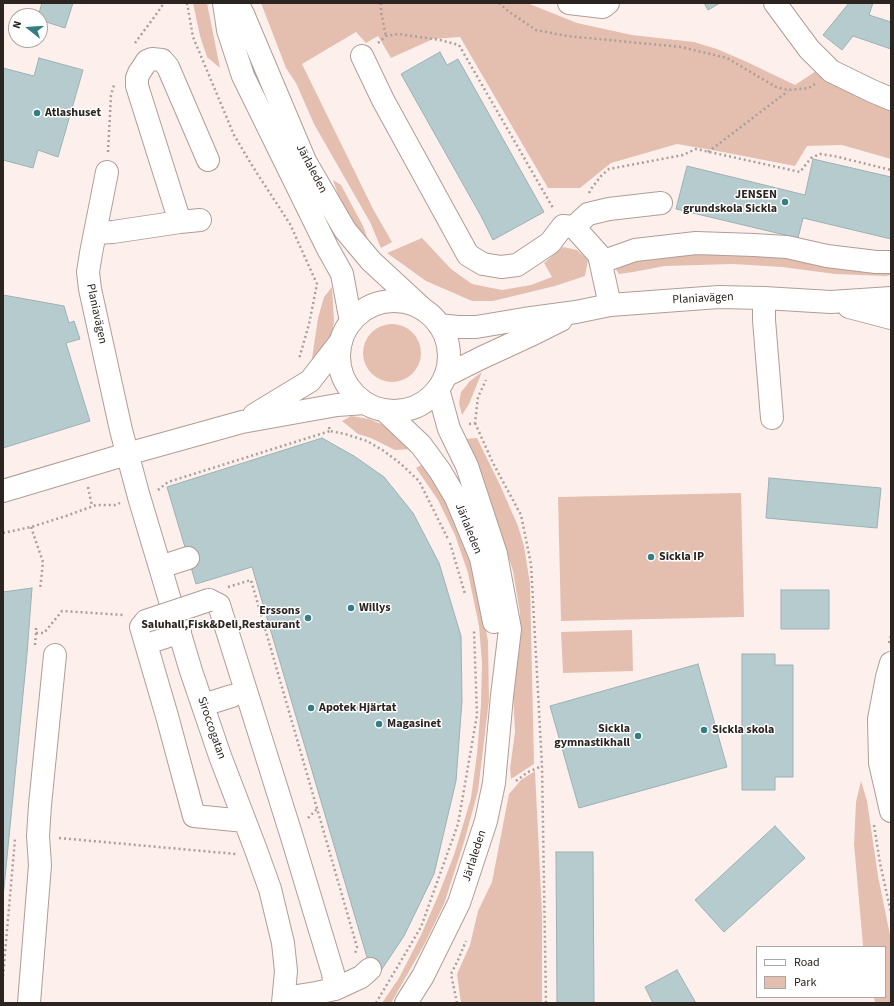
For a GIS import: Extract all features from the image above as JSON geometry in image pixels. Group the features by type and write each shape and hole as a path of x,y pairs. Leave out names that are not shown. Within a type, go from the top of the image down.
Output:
{"main road":[{"name":"Järlaleden","path":"224,3 228,30 244,76 296,184 342,274 351,322"},
{"name":"Järlaleden","path":"237,3 305,161 345,230 371,261 424,310"},
{"path":"569,3 603,7 608,3"},
{"path":"775,3 809,50 831,71 872,91 891,98"},
{"path":"362,56 383,100 468,256 483,264 502,267 517,265 550,243 575,222 609,209 661,203"},
{"path":"95,233 113,232 190,221 138,86 137,78 147,61 152,59 159,60 165,63 168,67 208,160"},
{"name":"Planiavägen","path":"107,172 88,272 90,289 127,454"},
{"path":"575,222 599,255 610,305"},
{"path":"601,262 635,250 696,243 787,247 828,256 876,262 891,262"},
{"name":"Planiavägen","path":"439,325 476,327 576,312 610,305 719,297 831,302 891,298"},
{"path":"764,298 764,320 772,418"},
{"path":"3,491 242,422 337,404 375,407 399,411 414,408 427,400 442,383 449,359 447,341 433,316 406,302 385,301 366,308 351,322 341,341 310,381 242,422"},
{"name":"Planiavägen","path":"831,302 891,318"},
{"name":"Planiavägen","path":"442,383 481,358 576,312"},
{"path":"341,341 339,359 343,376 352,392 375,407"},
{"name":"Järlaleden","path":"406,1003 423,976 459,903 486,821 494,783 510,629 496,554 467,466 449,429 442,383"},
{"name":"Järlaleden","path":"375,407 421,445 440,471 456,498 481,558 495,629 502,696"},
{"name":"Siroccogatan","path":"127,454 203,705 220,756 270,889 283,942 286,971 283,1001"},
{"path":"160,567 188,558"},
{"path":"143,626 216,594 292,834 334,981"},
{"path":"143,626 141,626 194,816 245,821"},
{"path":"143,626 180,632"},
{"path":"29,1003 40,865 38,836 55,654"},
{"path":"891,663 879,719 880,763 891,810"},
{"path":"203,705 232,696"},
{"path":"283,1001 316,993 334,981 361,977 370,969"}],"path":[{"path":"187,3 193,36 234,135 290,224 317,284 309,324 297,364 310,381"},
{"path":"381,3 381,12 386,36"},
{"path":"499,3 536,30 566,36 681,47 727,58 776,87 788,90 809,88 831,71"},
{"path":"362,56 386,36 398,34 440,40 459,45 575,222 591,189 601,176 609,169 683,155 696,149 800,172 811,158 820,154 891,170"},
{"path":"708,152 788,90"},
{"path":"487,377 478,397 475,423 493,463 521,515 531,564 542,766 546,1003"},
{"path":"324,407 330,431"},
{"path":"449,429 475,423"},
{"path":"3,533 31,527 96,505 115,505 156,492 168,482 330,431 366,441 384,451 419,481 450,542 467,601"},
{"path":"401,464 421,445"},
{"path":"88,489 92,506"},
{"path":"31,527 43,562 40,590"},
{"path":"216,594 251,580 357,947 354,956 334,981"},
{"path":"36,633 44,633 62,611 143,626"},
{"path":"376,1003 421,927 458,824 477,715 473,624"},
{"path":"292,834 317,808"},
{"path":"38,836 236,854 256,850"}],"green space":[{"path":"193,3 207,3 220,68 207,57 200,36"},
{"path":"261,3 527,3 577,23 632,35 694,42 717,49 795,85 816,71 863,100 891,111 891,159 842,145 807,146 795,166 677,144 611,163 580,188 548,188 460,37 433,39 391,58 378,36 366,43 356,32 302,64 373,209 392,242 381,248 370,222 314,124 296,83 286,68"},
{"path":"333,180 341,185 363,226 371,248 344,213"},
{"path":"422,238 451,269 472,284 502,290 531,285 552,277 544,263 563,247 577,250 588,260 585,276 555,286 493,301 472,301 426,281 387,253"},
{"path":"731,250 891,268 891,275 835,274 782,267 733,264 665,266 619,274 615,268 626,261"},
{"path":"332,287 334,321 332,336 311,365 318,318 324,297"},
{"path":"392,324 408,329 416,337 421,353 416,369 408,377 392,382 376,377 368,369 363,353 368,337 376,329"},
{"path":"482,372 469,404 462,415 459,403 461,392 470,381"},
{"path":"351,416 369,419 386,426 411,449 395,450 371,438 358,434 342,421"},
{"path":"477,438 518,526 524,546 530,584 534,764 511,779 510,769 515,732 512,672 519,638 520,613 513,571 498,524 466,439"},
{"path":"423,464 441,487 465,536 476,577 488,641 489,700 478,791 464,842 444,904 424,945 391,1003 382,1003 399,978 421,935 454,855 471,798 477,754 481,704 482,663 479,626 468,573 455,535 438,500 416,468"},
{"name":"Sickla IP","path":"741,493 744,617 561,621 558,497"},
{"path":"632,630 633,671 563,673 561,632"},
{"path":"535,771 542,914 542,1003 461,1003 457,974 470,945 478,911 492,882 509,794 521,780"},
{"path":"861,781 867,801 878,876 891,940 891,1003 875,1003 874,998 886,998 886,946 863,946 854,844 856,802"}],"building":[{"path":"42,3 73,3 65,28 48,23 48,8 40,8"},
{"path":"704,3 720,3 708,10"},
{"path":"849,3 873,3 869,15 891,22 891,49 853,36 842,50 823,35"},
{"path":"440,52 447,65 458,59 544,212 493,240 401,74"},
{"name":"Atlashuset","path":"39,58 83,70 58,157 38,150 33,168 3,160 3,68 34,76"},
{"name":"JENSEN grundskola Sickla","path":"813,159 891,177 891,239 803,218 798,238 676,209 687,166 805,195"},
{"path":"3,295 64,306 69,323 74,321 80,339 66,343 90,421 3,448"},
{"name":"Magasinet","path":"322,438 354,456 384,477 413,513 439,563 461,636 462,701 456,781 434,874 404,936 374,981 252,567 196,584 167,487"},
{"path":"769,478 881,488 877,528 766,518"},
{"path":"32,588 27,654 3,898 3,592"},
{"path":"781,590 829,590 829,629 781,629"},
{"path":"742,654 775,654 775,665 793,665 793,777 775,777 775,790 742,790"},
{"name":"Sickla gymnastikhall","path":"698,664 727,767 579,808 550,706"},
{"path":"775,826 805,858 724,932 695,900"},
{"path":"556,852 593,852 594,1003 557,1003"},
{"path":"677,970 696,1003 653,1003 645,987"}],"place":[{"name":"Atlashuset","path":"37,113"},
{"name":"JENSEN grundskola Sickla","path":"785,202"},
{"name":"Sickla IP","path":"651,557"},
{"name":"Willys","path":"351,608"},
{"name":"Erssons Saluhall,Fisk&Deli,Restaurant","path":"308,618"},
{"name":"Apotek Hjärtat","path":"311,708"},
{"name":"Magasinet","path":"379,724"},
{"name":"Sickla skola","path":"704,730"},
{"name":"Sickla gymnastikhall","path":"638,736"}]}
